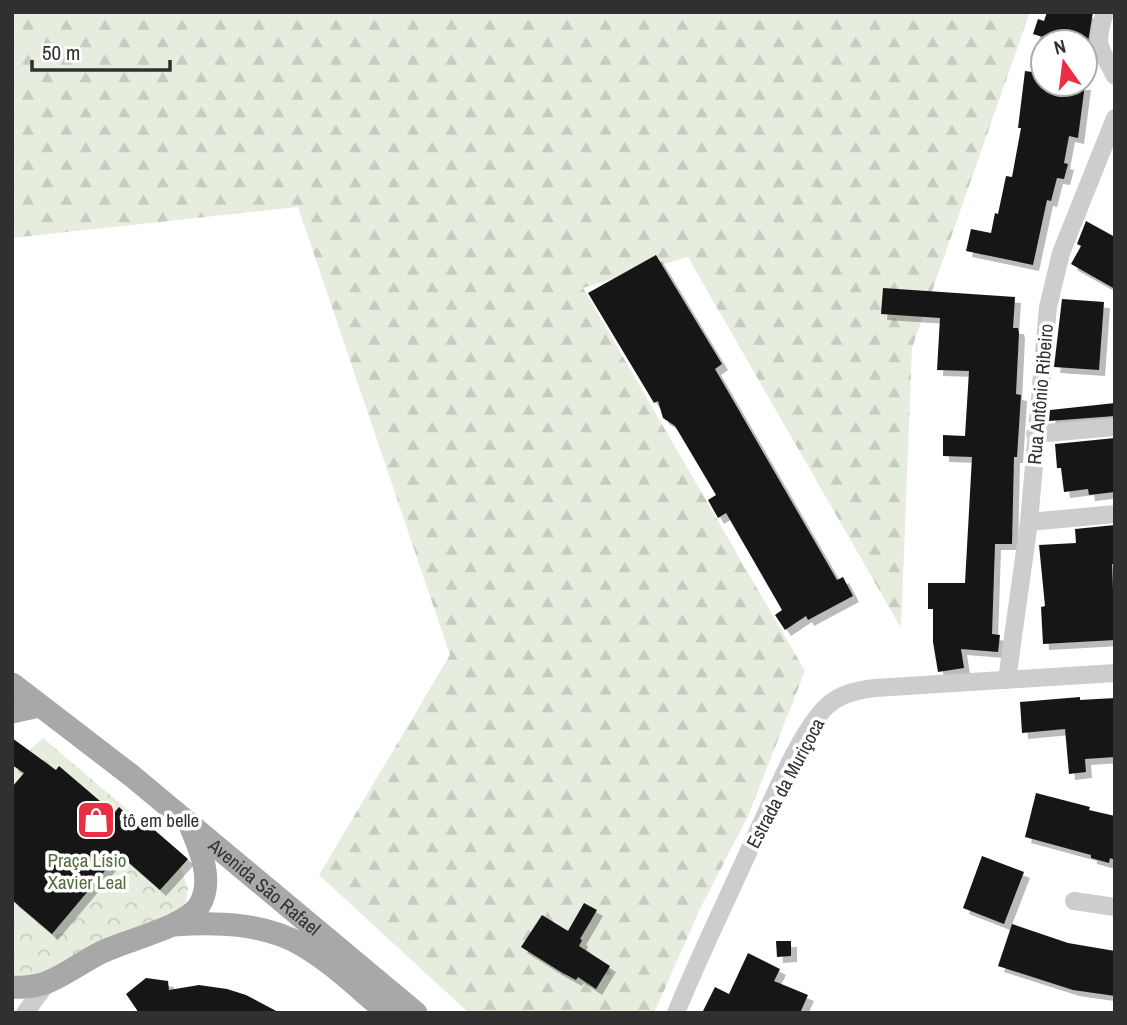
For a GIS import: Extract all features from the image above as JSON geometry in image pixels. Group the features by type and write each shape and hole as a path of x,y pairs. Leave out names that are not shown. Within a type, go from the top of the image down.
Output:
{"main road":[{"name":"Avenida São Rafael","path":"12,684 132,776 416,1013"},
{"path":"12,712 38,706"},
{"path":"12,987 47,983 123,942 174,925 191,915 200,904 205,889 202,853 189,825"},
{"name":"Avenida São Rafael","path":"174,925 229,925 278,935 300,944 321,957 388,1013"}],"street":[{"path":"1105,12 1098,36 1099,50 1115,76"},
{"name":"Rua Antônio Ribeiro","path":"1007,680 1029,523 1035,434 1051,290 1061,253 1115,118"},
{"path":"1035,434 1115,427"},
{"path":"1029,523 1115,514"},
{"name":"Estrada da Muriçoca","path":"676,1013 777,790 808,731 826,706 843,696 866,689 1115,673"},
{"path":"1074,901 1115,906"},
{"path":"25,1013 47,983"}],"green space":[{"path":"12,12 1030,12 912,348 901,628 688,257 583,288 805,671 748,816 700,909 654,1013 469,1013 319,875 450,655 298,207 12,238"},
{"name":"Praça Lísio Xavier Leal","path":"43,738 176,851 188,889 184,910 65,960 40,974 12,978 12,767"}],"building":[{"path":"1047,12 1093,12 1090,28 1035,28 1038,19 1044,21"},
{"path":"1025,71 1029,72 1029,98 1083,98 1078,138 1069,136 1064,163 1068,164 1064,179 1057,178 1051,201 1047,200 1033,265 966,251 971,229 991,233 1006,176 1012,177 1021,128 1018,128"},
{"path":"1086,221 1115,237 1115,289 1071,264 1081,246 1077,244"},
{"path":"656,255 722,364 715,369 837,580 843,577 853,596 808,620 806,616 785,630 775,615 782,610 726,513 718,518 708,500 716,495 675,426 663,418 658,401 654,403 588,293"},
{"path":"883,288 1015,297 1013,328 1018,328 1019,333 1016,394 1021,395 1017,457 1014,457 1012,544 995,544 992,634 1000,635 998,652 961,649 964,668 938,672 933,642 933,609 928,609 928,583 965,583 972,457 943,456 943,435 965,436 969,371 937,370 940,318 881,314"},
{"path":"1062,299 1104,302 1099,370 1054,367"},
{"path":"1115,403 1115,416 1049,421 1050,410"},
{"path":"1115,438 1115,492 1089,495 1088,489 1064,492 1061,468 1057,468 1055,444"},
{"path":"1115,525 1115,564 1112,564 1115,640 1043,644 1041,607 1045,606 1039,545 1076,543 1075,529"},
{"path":"1080,697 1080,700 1115,698 1115,757 1085,759 1086,772 1069,774 1065,729 1022,733 1020,702"},
{"path":"12,738 56,770 59,766 114,813 119,807 138,825 143,820 188,859 160,890 119,854 52,934 12,900 12,787 24,773 12,765"},
{"path":"1036,793 1115,816 1115,860 1110,858 1109,863 1091,858 1091,855 1025,837"},
{"path":"982,856 1024,872 1004,924 963,908"},
{"path":"584,903 597,910 580,939 582,940 579,946 610,966 596,989 578,977 576,980 561,972 521,947 542,915 568,931"},
{"path":"1012,924 1068,943 1115,951 1115,996 1073,990 998,966"},
{"path":"776,941 791,941 791,956 777,957"},
{"path":"748,953 780,969 774,981 808,995 800,1013 702,1013 715,987 729,994"},
{"path":"146,978 168,981 169,990 199,985 227,989 246,995 280,1013 139,1013 126,994"}],"place":[{"name":"tô em belle","path":"96,820"}]}
